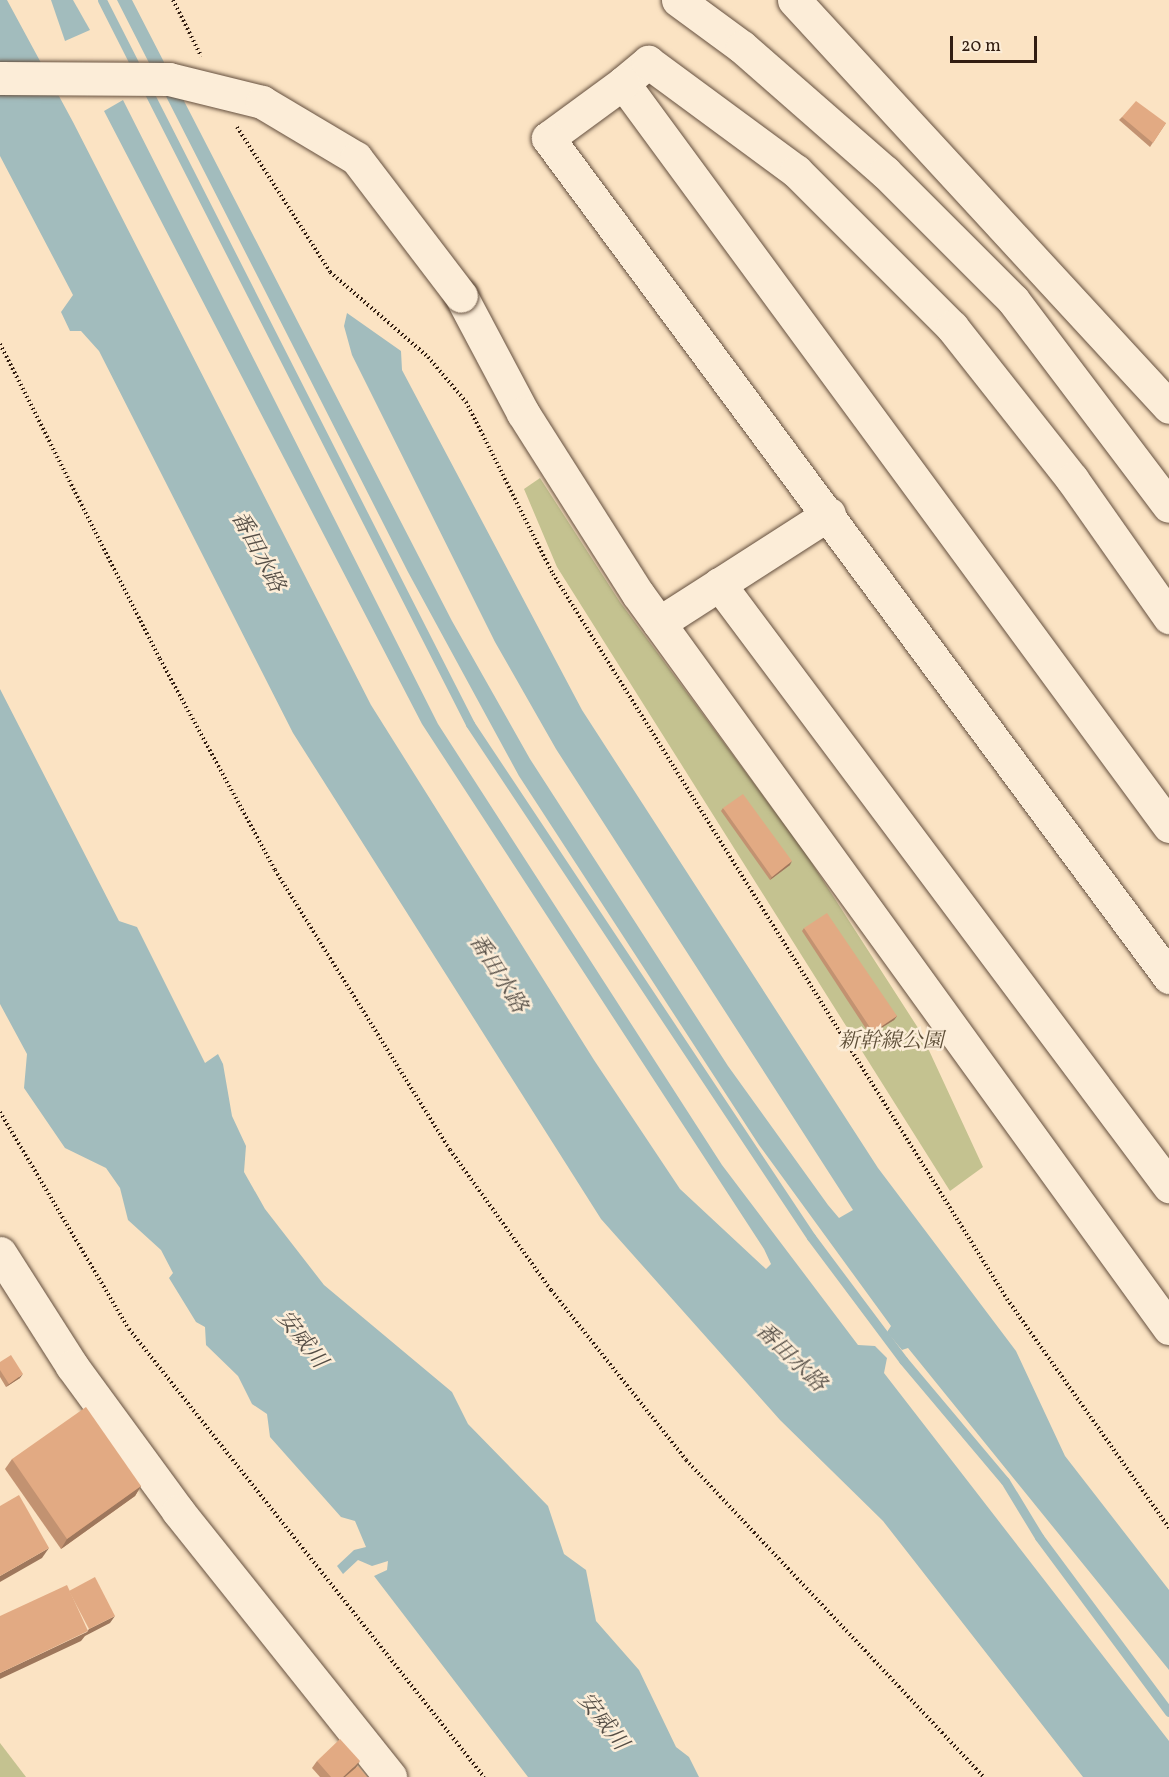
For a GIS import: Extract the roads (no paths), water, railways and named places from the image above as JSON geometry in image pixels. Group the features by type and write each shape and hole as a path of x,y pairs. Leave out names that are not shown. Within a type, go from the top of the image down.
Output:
{"street":[{"path":"678,0 742,47 885,172 1013,300 1169,506"},
{"path":"794,0 1169,407"},
{"path":"1169,617 1072,479 952,327 796,171 648,62 548,138 830,513 1169,977"},
{"path":"0,78 169,79 262,102 356,159 461,296 572,495 658,623 1169,1328"},
{"path":"623,83 1169,826"},
{"path":"658,623 830,513"},
{"path":"719,584 1169,1186"},
{"path":"0,1253 72,1366 178,1511 390,1777"}],"water":[{"name":"番田水路","path":"0,0 7,0 73,122 371,705 594,1060 680,1189 766,1269 771,1264 764,1249 422,724 104,111 123,100 438,724 722,1165 858,1345 875,1346 887,1358 884,1373 1169,1741 1169,1777 1083,1777 883,1521 780,1420 601,1219 293,733 99,351 81,331 70,331 61,312 73,295 0,156"},
{"path":"51,0 73,0 90,30 65,41"},
{"path":"117,0 132,0 452,621 530,759 728,1066 839,1218 853,1210 556,749 495,642 352,355 344,326 347,313 401,351 402,370 582,710 878,1168 1016,1351 1065,1456 1169,1590 1169,1670 908,1348 902,1350 887,1332 891,1326 759,1145 519,776 408,572"},
{"name":"安威川","path":"0,689 119,921 137,927 205,1063 218,1054 223,1064 232,1116 246,1146 244,1172 265,1209 324,1285 452,1392 468,1424 548,1506 564,1554 586,1570 596,1621 639,1670 676,1747 689,1757 699,1777 528,1777 374,1576 387,1570 388,1561 372,1566 358,1560 343,1574 337,1566 354,1550 366,1547 355,1521 341,1517 270,1437 267,1414 252,1404 238,1376 206,1345 205,1327 196,1322 169,1278 173,1273 161,1250 128,1220 120,1188 106,1168 65,1148 24,1088 27,1054 0,1004"}],"waterway":[{"path":"102,0 139,73"},
{"path":"145,85 470,724 811,1237 903,1360 1005,1481 1039,1537 1169,1712"}],"park label":[{"name":"新幹線公園","path":"891,1042"}]}
